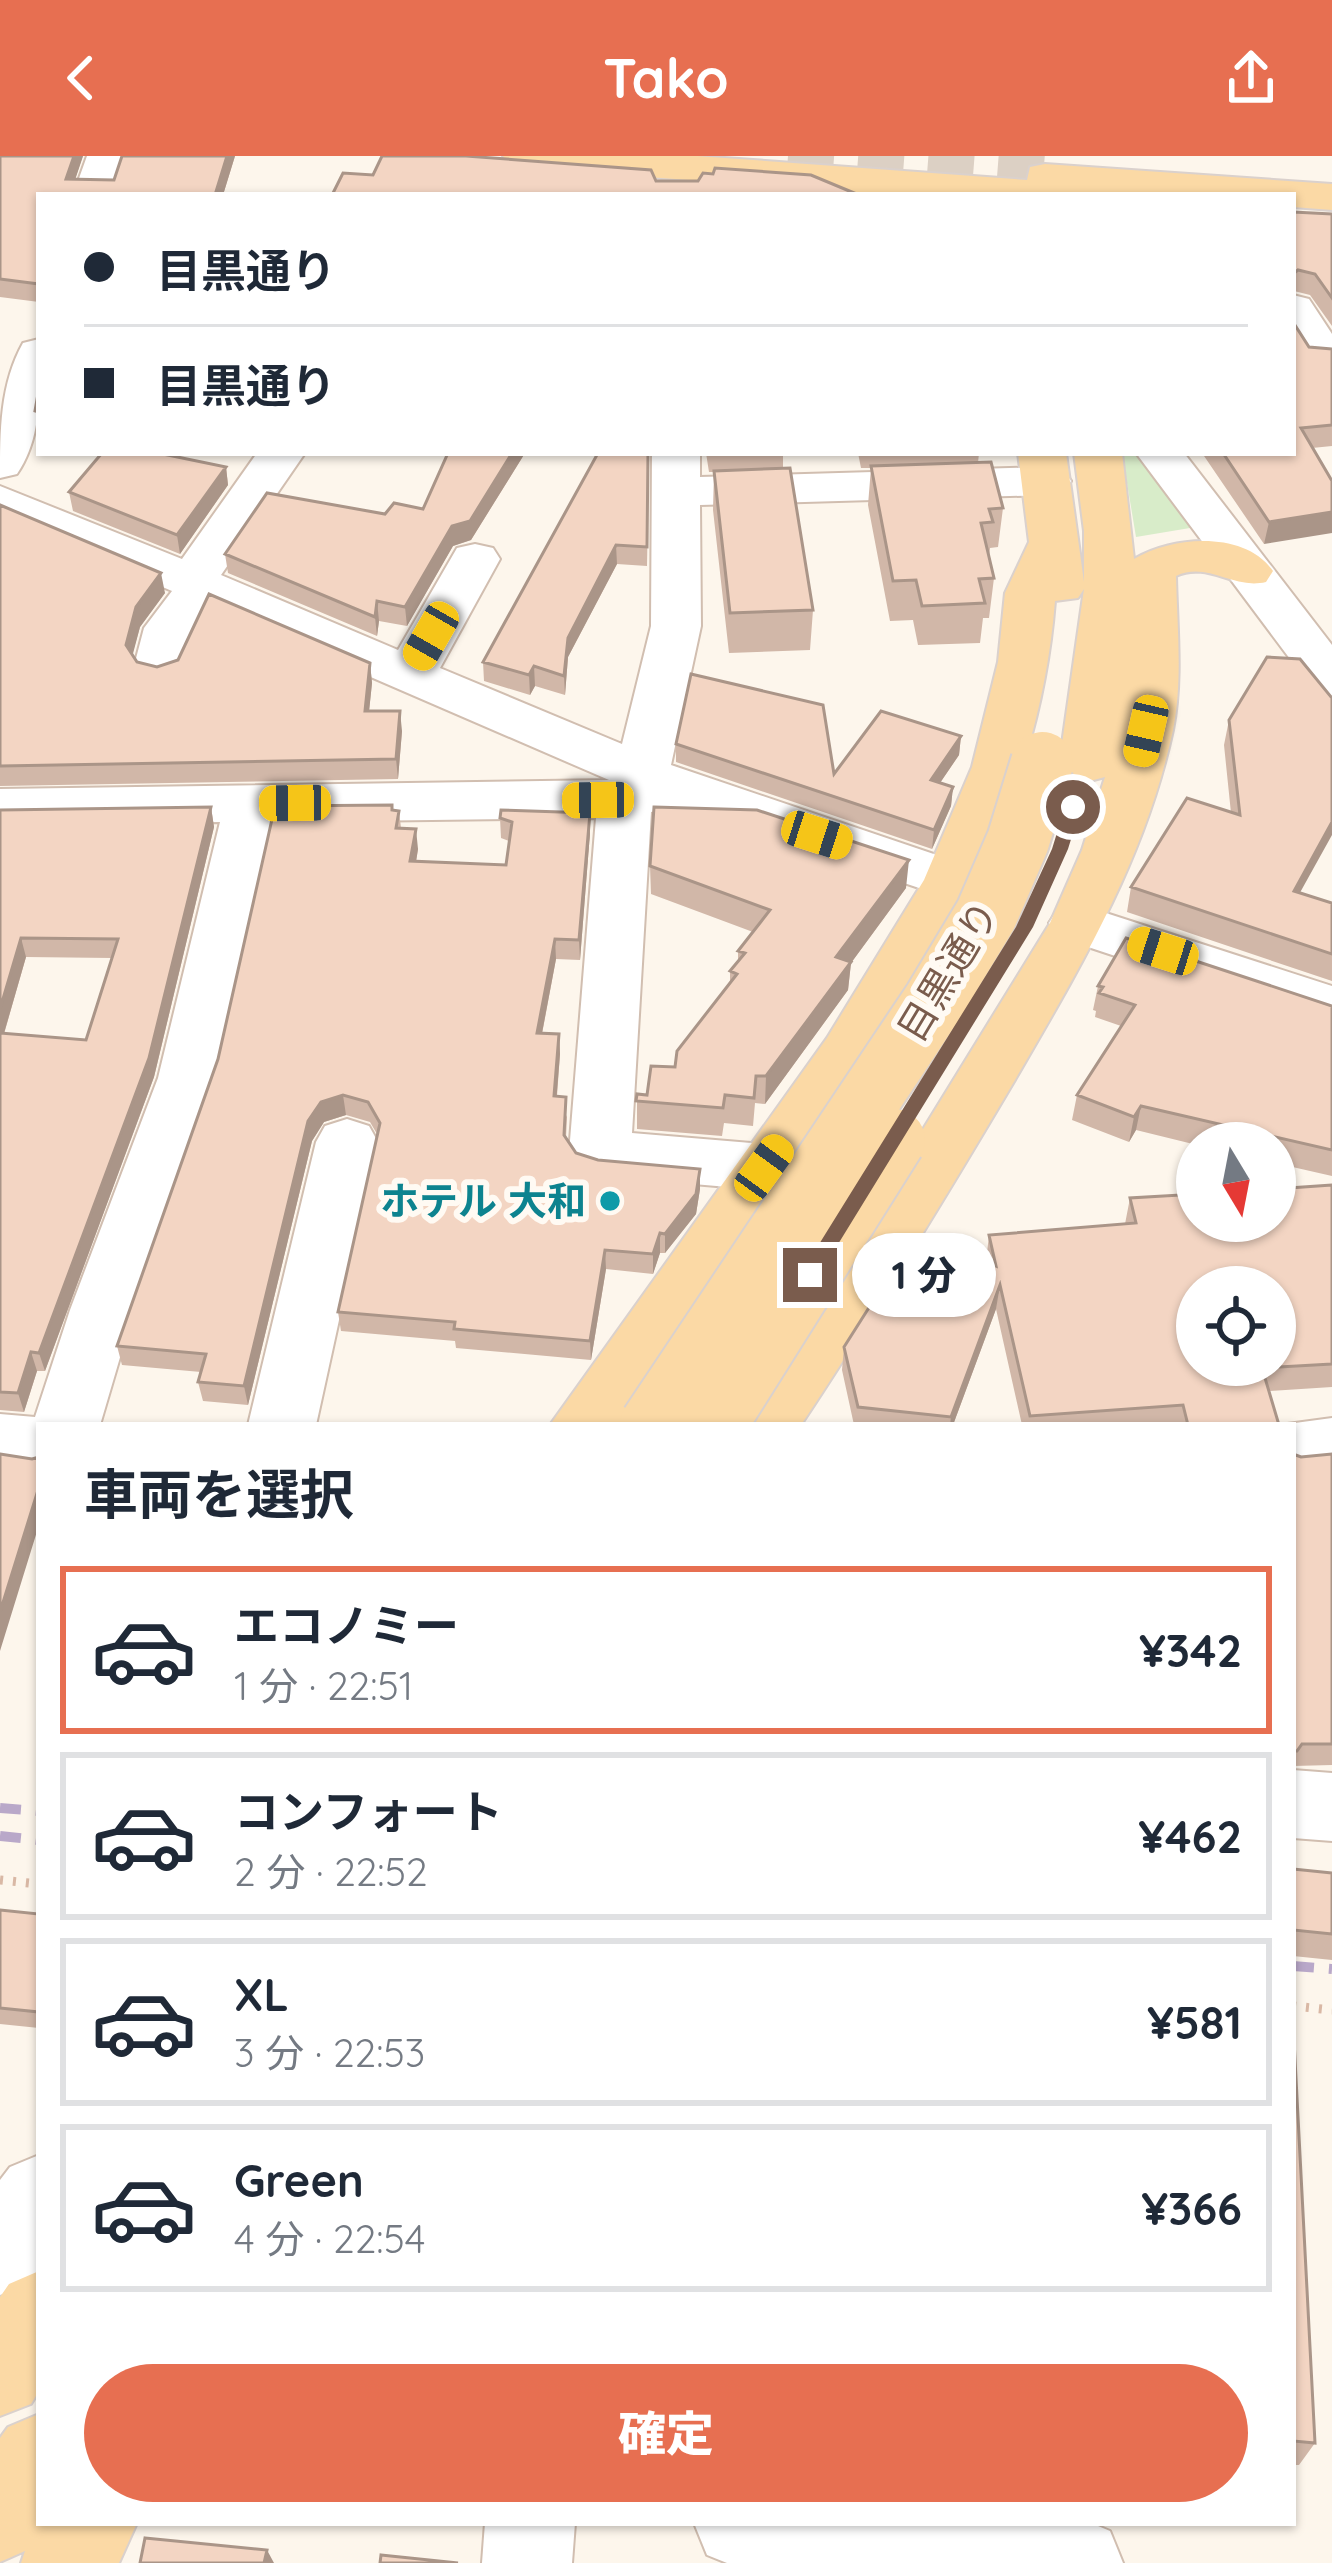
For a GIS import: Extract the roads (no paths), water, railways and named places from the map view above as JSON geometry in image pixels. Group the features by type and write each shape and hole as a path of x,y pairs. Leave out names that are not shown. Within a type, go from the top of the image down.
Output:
{"main road":[{"path":"524,156 676,181 1332,177"},
{"path":"1293,156 1332,159"},
{"path":"1059,176 1267,192"},
{"path":"1296,194 1332,197"},
{"path":"1296,213 1332,216"},
{"name":"目黒通り","path":"653,1422 946,983 1064,764 1131,594 1099,456"},
{"name":"目黒通り","path":"717,1422 1015,944 1060,849 1064,764 1055,701 1061,595 1045,467"},
{"path":"586,1422 910,958 952,880 999,767 1024,662 1030,593 1053,544"},
{"path":"767,1422 879,1255 1078,923 1137,772 1152,691 1131,594 1166,561 1192,555 1224,559 1248,571"},
{"path":"0,2373 36,2319"},
{"path":"0,2517 36,2463"},
{"path":"66,2563 90,2526"}],"street":[{"path":"95,192 108,156"},
{"path":"1296,314 1316,357"},
{"path":"0,464 36,362"},
{"path":"160,666 165,635 279,456"},
{"path":"1162,456 1332,680"},
{"path":"764,1168 600,1153 676,626 676,472 1045,467"},
{"path":"0,500 410,675 650,787 952,880"},
{"path":"410,675 475,559"},
{"path":"0,807 252,804 650,787"},
{"path":"67,1422 102,1310 188,1078 252,804"},
{"path":"1078,923 1332,1007"},
{"path":"283,1422 347,1142"},
{"path":"715,1237 879,1255"},
{"path":"0,1441 36,1445"},
{"path":"1296,1448 1332,1445"},
{"path":"1296,1804 1332,1807"},
{"path":"0,2253 36,2201"},
{"path":"0,2439 36,2443"},
{"path":"527,2563 530,2526"},
{"path":"764,2526 1078,2563"}],"tunnel":[{"path":"788,156 1045,176"}],"railway":[{"path":"0,1808 36,1811"},
{"path":"0,1836 36,1840"},
{"path":"1296,1966 1332,1969"}],"place":[{"name":"ホテル 大和","path":"610,1201"}]}
